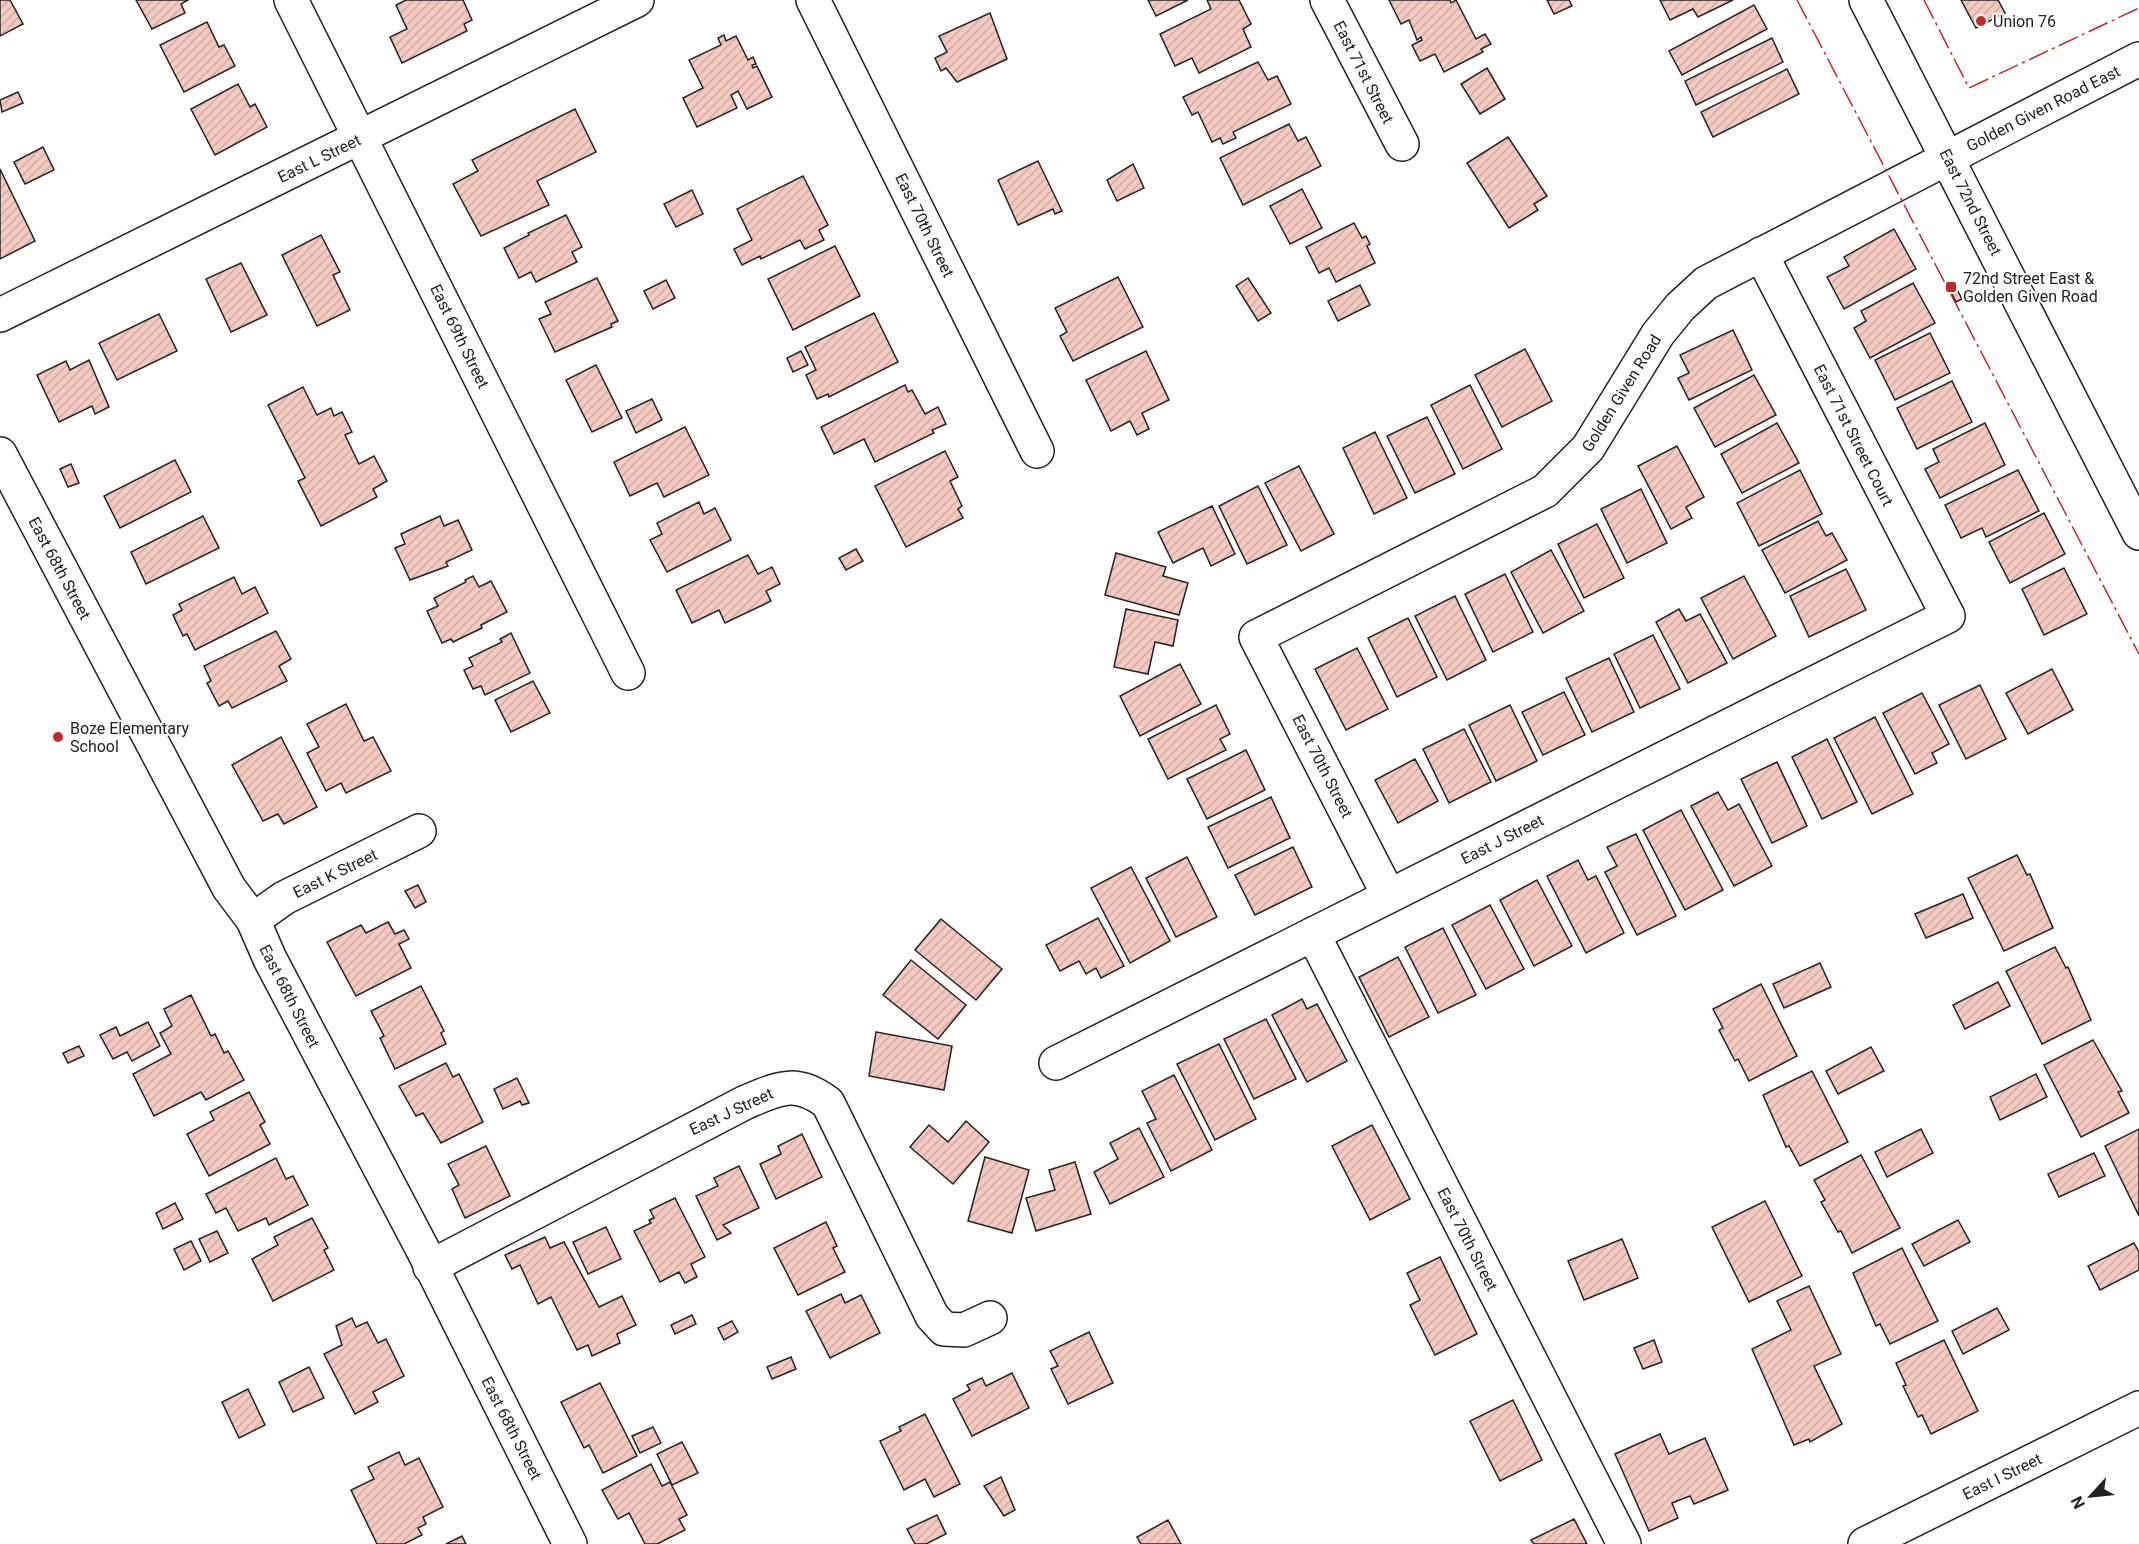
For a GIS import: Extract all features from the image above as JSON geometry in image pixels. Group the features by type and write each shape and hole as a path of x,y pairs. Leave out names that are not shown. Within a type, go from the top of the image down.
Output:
{"street":[{"name":"East 69th Street","path":"291,0 628,672"},
{"name":"East L Street","path":"0,315 153,237 362,138 637,0"},
{"name":"East 70th Street","path":"813,0 1037,451"},
{"name":"East 71st Street","path":"1327,0 1402,144"},
{"name":"East 72nd Street","path":"1866,0 2139,533"},
{"name":"Golden Given Road East","path":"1948,157 2139,59"},
{"name":"Golden Given Road","path":"1256,637 1545,491 1588,448 1641,357 1680,307 1706,283 1948,157"},
{"name":"East 71st Street Court","path":"1761,254 1948,616"},
{"name":"East 68th Street","path":"0,454 229,888 253,920 270,959 430,1266 570,1544"},
{"name":"East J Street","path":"1056,1063 1948,616"},
{"name":"East 70th Street","path":"1256,637 1389,896"},
{"name":"East K Street","path":"253,920 284,898 419,831"},
{"name":"East 70th Street","path":"1312,934 1624,1544"},
{"name":"East J Street","path":"430,1266 746,1102 778,1089 797,1087 811,1090 828,1103 932,1316 944,1329 964,1330 990,1318"},
{"name":"East I Street","path":"1865,1544 2139,1408"}],"building":[{"path":"0,0 10,0 23,24 0,36"},
{"path":"136,0 188,0 181,4 185,13 152,29"},
{"path":"406,0 463,0 472,20 464,24 467,31 402,63 390,37 407,29 396,5"},
{"path":"1148,0 1188,0 1156,16"},
{"path":"1207,0 1239,0 1251,24 1243,29 1251,47 1199,73 1192,58 1175,66 1160,34 1211,9"},
{"path":"1389,0 1450,0 1451,3 1456,0 1476,39 1485,34 1491,44 1481,49 1483,52 1444,72 1435,54 1420,61 1412,45 1422,40 1421,37 1417,40 1409,20 1401,24"},
{"path":"1547,0 1569,0 1572,6 1554,14"},
{"path":"1660,0 1733,0 1698,17 1693,9 1670,20"},
{"name":"Union 76","path":"1961,0 1998,0 2005,13 1976,28"},
{"path":"1754,5 1767,29 1682,75 1669,51"},
{"path":"990,13 1007,59 957,82 946,68 941,71 935,58 947,52 939,36"},
{"path":"207,22 219,47 224,45 235,66 184,92 160,45"},
{"path":"724,35 726,41 736,36 748,60 753,57 756,64 752,65 753,68 757,66 772,97 747,109 738,91 731,95 737,108 697,127 683,98 703,88 689,60 721,45 718,38"},
{"path":"1772,38 1783,62 1696,105 1685,81"},
{"path":"1258,62 1268,80 1277,76 1291,104 1233,132 1236,138 1223,144 1220,138 1212,142 1198,112 1192,115 1183,97"},
{"path":"1487,68 1505,99 1480,114 1461,84"},
{"path":"1787,69 1799,94 1713,137 1701,112"},
{"path":"238,84 250,107 255,104 267,127 215,155 191,109"},
{"path":"18,92 23,103 2,112 0,100"},
{"path":"575,109 596,152 537,181 549,205 481,236 453,184 478,171 472,160"},
{"path":"1289,124 1298,141 1306,137 1321,166 1243,205 1220,158"},
{"path":"1508,137 1547,196 1534,204 1538,210 1509,228 1467,163"},
{"path":"43,147 54,170 25,184 14,162"},
{"path":"1038,161 1062,211 1055,214 1053,209 1018,225 998,180"},
{"path":"1133,164 1144,188 1117,201 1107,180"},
{"path":"0,169 35,241 0,259"},
{"path":"803,176 828,225 819,230 824,240 805,249 800,240 761,259 760,256 742,265 734,249 752,240 737,209"},
{"path":"1302,189 1322,228 1290,244 1270,206"},
{"path":"692,190 703,214 676,227 664,204"},
{"path":"566,215 582,247 572,252 577,262 536,282 531,272 519,278 504,248 529,235 528,233"},
{"path":"1354,223 1362,238 1366,236 1370,244 1367,246 1375,263 1336,282 1329,268 1319,273 1306,247"},
{"path":"1894,229 1916,269 1844,309 1827,277 1849,266 1844,257"},
{"path":"321,235 340,272 333,275 350,310 317,326 282,255"},
{"path":"835,246 860,296 793,330 768,279"},
{"path":"241,263 267,315 231,332 206,279"},
{"path":"1118,277 1143,327 1073,361 1060,336 1067,332 1055,308"},
{"path":"597,278 618,321 611,324 612,327 555,352 539,319 551,314 545,302"},
{"path":"1248,278 1271,313 1258,321 1236,286"},
{"path":"666,280 675,298 653,309 644,291"},
{"path":"1913,283 1935,323 1870,358 1854,328 1866,321 1861,311"},
{"path":"1360,285 1370,305 1338,321 1328,301"},
{"path":"1955,288 1961,298 1956,301 1950,291"},
{"path":"1956,288 1962,299 1956,302 1950,290"},
{"path":"874,313 898,362 829,397 828,394 817,399 806,375 816,370 805,347"},
{"path":"159,314 177,351 117,380 99,343"},
{"path":"1733,330 1752,370 1689,400 1678,378 1689,373 1680,355"},
{"path":"1930,333 1950,373 1895,400 1875,360"},
{"path":"1525,349 1552,401 1502,427 1475,375"},
{"path":"801,351 808,365 793,372 787,358"},
{"path":"1146,351 1169,400 1142,413 1149,429 1137,435 1130,421 1111,431 1086,380"},
{"path":"89,360 109,407 95,414 92,406 59,422 37,375 66,361 70,370"},
{"path":"596,365 622,418 592,432 566,380"},
{"path":"1754,375 1776,415 1715,447 1694,408"},
{"path":"1952,381 1972,422 1917,449 1897,408"},
{"path":"905,385 908,392 912,390 925,414 938,407 946,424 932,430 934,433 875,462 864,439 834,454 821,427"},
{"path":"1470,385 1502,449 1463,469 1431,405"},
{"path":"303,387 317,415 331,408 334,416 342,412 352,432 345,435 359,464 374,456 387,481 373,489 377,497 321,526 298,481 305,478 268,405"},
{"path":"652,399 662,420 636,433 626,411"},
{"path":"1427,417 1455,474 1415,493 1387,436"},
{"path":"1777,423 1799,463 1742,493 1721,454"},
{"path":"1985,423 2005,465 1940,498 1925,469 1939,462 1933,449"},
{"path":"685,427 709,475 664,497 657,483 630,496 614,462"},
{"path":"1375,432 1407,498 1374,514 1343,448"},
{"path":"1677,446 1704,497 1686,507 1692,518 1671,529 1638,466"},
{"path":"945,451 958,477 950,481 962,506 958,509 963,518 906,547 875,486"},
{"path":"175,460 191,492 120,528 104,496"},
{"path":"71,464 79,483 68,487 60,469"},
{"path":"1299,466 1334,534 1301,551 1265,483"},
{"path":"1800,470 1822,514 1759,546 1737,503"},
{"path":"2018,470 2039,511 1986,537 1982,528 1961,538 1945,505"},
{"path":"1258,486 1287,545 1247,564 1219,506"},
{"path":"1641,489 1667,543 1627,563 1601,509"},
{"path":"699,502 704,514 715,508 731,540 667,572 650,540 662,534 657,523"},
{"path":"1212,506 1235,554 1211,566 1203,548 1173,563 1158,532"},
{"path":"2044,513 2065,554 2010,583 1989,542"},
{"path":"203,516 219,548 146,584 131,552"},
{"path":"440,516 444,526 458,520 472,550 446,562 448,566 410,580 395,548 405,544 401,534"},
{"path":"1818,521 1826,536 1832,533 1847,560 1785,593 1762,550"},
{"path":"1597,524 1624,578 1584,598 1558,544"},
{"path":"856,549 863,561 846,570 839,558"},
{"path":"1551,550 1584,611 1543,633 1511,572"},
{"path":"1116,553 1166,567 1163,576 1188,583 1179,615 1105,595"},
{"path":"748,555 758,574 772,567 780,584 766,591 771,601 725,623 719,610 692,623 676,590"},
{"path":"2064,568 2087,614 2044,635 2022,589"},
{"path":"1846,569 1866,610 1809,637 1790,596"},
{"path":"1505,574 1533,632 1493,652 1465,594"},
{"path":"473,576 479,587 491,581 507,612 481,625 482,628 453,642 451,639 442,643 427,611 438,606 434,598"},
{"path":"1744,576 1776,636 1733,659 1701,598"},
{"path":"234,577 242,594 255,587 268,613 195,650 187,634 183,636 173,615 182,610 179,604"},
{"path":"1455,596 1486,660 1447,680 1415,616"},
{"path":"1126,609 1178,620 1173,646 1155,642 1148,674 1114,667"},
{"path":"1679,609 1686,621 1700,614 1727,663 1688,683 1656,622"},
{"path":"1408,618 1437,677 1397,697 1368,638"},
{"path":"276,631 291,659 279,666 287,681 232,708 228,701 219,706 207,683 211,681 204,666"},
{"path":"511,633 530,673 485,695 481,686 473,689 464,670 473,666 469,658 502,642 500,639"},
{"path":"1653,635 1680,689 1640,708 1614,654"},
{"path":"1357,648 1388,709 1346,730 1315,669"},
{"path":"1609,658 1634,712 1592,732 1566,678"},
{"path":"1180,664 1201,704 1140,736 1120,696"},
{"path":"2052,669 2073,710 2028,734 2006,693"},
{"path":"533,681 550,713 511,732 495,700"},
{"path":"1980,685 2006,739 1966,759 1939,705"},
{"path":"1564,692 1585,735 1543,755 1522,712"},
{"path":"1922,693 1949,744 1932,753 1937,763 1915,774 1883,713"},
{"path":"346,704 364,741 373,737 391,771 346,793 341,783 326,791 307,753 319,747 307,724"},
{"path":"1216,705 1230,734 1220,739 1226,750 1168,779 1148,739"},
{"path":"1510,705 1537,761 1496,781 1469,725"},
{"path":"1875,717 1913,794 1872,814 1834,738"},
{"path":"1464,729 1491,782 1449,803 1423,749"},
{"path":"281,737 317,807 284,824 278,814 263,821 232,765"},
{"path":"1827,739 1857,802 1822,819 1792,757"},
{"path":"1246,750 1265,790 1207,819 1187,779"},
{"path":"1415,759 1438,801 1398,823 1375,780"},
{"path":"1777,762 1807,826 1772,843 1741,779"},
{"path":"1718,792 1728,810 1739,804 1772,866 1734,886 1691,806"},
{"path":"1271,797 1290,838 1228,868 1208,827"},
{"path":"1681,810 1723,890 1685,910 1643,830"},
{"path":"1636,834 1676,916 1637,935 1605,872 1617,866 1607,847"},
{"path":"1293,847 1312,887 1255,915 1235,875"},
{"path":"2017,855 2027,875 2030,874 2053,928 2004,951 1968,878"},
{"path":"1187,857 1217,917 1176,937 1146,878"},
{"path":"1578,860 1588,880 1596,876 1624,933 1586,953 1547,876"},
{"path":"1131,867 1170,941 1130,963 1091,888"},
{"path":"1537,880 1572,946 1534,966 1500,900"},
{"path":"418,885 426,902 415,908 405,891"},
{"path":"1963,894 1973,918 1926,938 1915,914"},
{"path":"1490,905 1524,969 1486,989 1452,925"},
{"path":"1098,918 1124,966 1101,978 1096,968 1086,974 1079,961 1060,971 1046,945"},
{"path":"941,919 1002,969 976,1000 915,950"},
{"path":"388,922 395,934 404,930 409,939 399,944 411,968 356,996 327,942 361,925 366,933"},
{"path":"1443,928 1476,995 1438,1013 1405,947"},
{"path":"2055,947 2066,968 2068,967 2091,1020 2042,1044 2006,971"},
{"path":"1398,957 1429,1017 1389,1037 1359,977"},
{"path":"911,960 966,1005 938,1039 883,995"},
{"path":"1820,963 1831,987 1784,1008 1773,984"},
{"path":"1998,982 2010,1006 1965,1029 1953,1005"},
{"path":"1761,984 1797,1056 1749,1081 1738,1059 1735,1061 1719,1030 1723,1028 1713,1009"},
{"path":"421,986 444,1031 441,1033 446,1044 395,1069 380,1038 384,1036 371,1011"},
{"path":"191,995 211,1036 215,1034 224,1053 228,1051 244,1080 206,1100 201,1092 154,1116 133,1074 171,1054 160,1033 172,1026 164,1009"},
{"path":"1302,999 1307,1009 1317,1004 1347,1061 1307,1082 1272,1015"},
{"path":"1266,1019 1296,1079 1254,1099 1224,1039"},
{"path":"148,1022 160,1046 132,1061 127,1052 113,1059 100,1035 116,1027 120,1036"},
{"path":"876,1032 952,1046 944,1090 869,1076"},
{"path":"2093,1040 2122,1091 2118,1092 2129,1113 2081,1137 2044,1065"},
{"path":"1219,1044 1256,1119 1215,1140 1177,1064"},
{"path":"79,1046 84,1056 68,1063 63,1053"},
{"path":"1871,1047 1884,1071 1838,1094 1826,1071"},
{"path":"446,1063 453,1077 459,1074 483,1122 441,1143 423,1113 416,1116 399,1086"},
{"path":"1812,1071 1848,1142 1800,1166 1789,1146 1786,1147 1763,1095"},
{"path":"2036,1074 2047,1097 2000,1120 1990,1097"},
{"path":"1174,1075 1212,1150 1171,1171 1147,1123 1156,1119 1142,1091"},
{"path":"517,1078 529,1103 522,1105 520,1101 503,1109 494,1089"},
{"path":"249,1092 265,1122 260,1125 270,1144 209,1176 187,1134 214,1120 210,1112"},
{"path":"966,1121 989,1142 953,1184 910,1147 929,1125 948,1142"},
{"path":"1372,1125 1410,1199 1370,1220 1332,1146"},
{"path":"1139,1128 1164,1177 1110,1204 1094,1172 1118,1159 1110,1143"},
{"path":"1921,1129 1933,1153 1887,1177 1875,1152"},
{"path":"2139,1129 2139,1216 2105,1146"},
{"path":"802,1134 822,1177 776,1199 760,1164 781,1154 778,1146"},
{"path":"486,1146 510,1196 465,1218 452,1189 459,1185 448,1164"},
{"path":"2094,1153 2105,1176 2059,1197 2048,1174"},
{"path":"1861,1155 1900,1228 1852,1253 1841,1231 1838,1232 1821,1202 1825,1200 1814,1180"},
{"path":"985,1157 1029,1170 1012,1233 968,1221"},
{"path":"276,1158 286,1179 293,1176 308,1205 269,1225 266,1218 238,1231 226,1208 216,1213 206,1194"},
{"path":"1075,1162 1091,1214 1036,1231 1026,1198 1055,1190 1049,1170"},
{"path":"739,1166 759,1208 723,1225 731,1233 717,1240 696,1196 718,1186 714,1178"},
{"path":"675,1198 705,1257 691,1264 697,1277 685,1283 679,1272 660,1282 634,1231 651,1223 649,1220 654,1218 650,1210"},
{"path":"1765,1201 1802,1276 1749,1302 1712,1227"},
{"path":"175,1203 183,1219 163,1229 156,1213"},
{"path":"312,1218 328,1248 324,1250 334,1270 273,1301 252,1259 278,1245 274,1237"},
{"path":"1958,1220 1970,1242 1924,1266 1912,1244"},
{"path":"826,1222 837,1246 833,1248 845,1272 798,1295 774,1248"},
{"path":"606,1227 621,1259 588,1274 573,1242"},
{"path":"217,1231 228,1253 210,1262 199,1239"},
{"path":"545,1237 550,1248 564,1242 599,1307 622,1296 636,1325 617,1334 620,1343 592,1356 588,1345 577,1350 551,1297 538,1304 520,1265 512,1269 505,1255"},
{"path":"1622,1239 1638,1278 1584,1300 1568,1261"},
{"path":"191,1241 201,1261 184,1270 174,1249"},
{"path":"2134,1243 2139,1252 2139,1270 2100,1290 2088,1266"},
{"path":"1902,1248 1938,1321 1890,1344 1880,1324 1876,1326 1853,1273"},
{"path":"1440,1257 1477,1334 1435,1355 1410,1305 1420,1300 1407,1273"},
{"path":"1809,1286 1841,1354 1814,1366 1842,1424 1810,1442 1809,1439 1794,1445 1752,1349 1791,1330 1777,1301"},
{"path":"841,1294 845,1303 861,1295 880,1333 830,1358 806,1311"},
{"path":"1997,1308 2009,1330 1963,1354 1952,1331"},
{"path":"692,1315 696,1324 675,1334 671,1325"},
{"path":"352,1318 356,1327 367,1322 378,1343 386,1339 404,1376 373,1392 378,1402 355,1414 324,1354 342,1345 336,1326"},
{"path":"732,1321 738,1332 724,1340 718,1328"},
{"path":"1089,1332 1113,1383 1068,1404 1051,1369 1058,1366 1050,1351"},
{"path":"1654,1340 1662,1362 1643,1369 1634,1348"},
{"path":"1944,1340 1978,1411 1931,1434 1922,1415 1918,1417 1903,1386 1906,1385 1896,1363"},
{"path":"791,1357 796,1369 772,1379 767,1367"},
{"path":"309,1367 324,1398 293,1412 279,1382"},
{"path":"1012,1373 1029,1408 972,1436 953,1399 970,1390 967,1385 982,1378 986,1386"},
{"path":"600,1383 637,1456 603,1473 589,1445 584,1448 561,1402"},
{"path":"248,1389 265,1425 239,1438 222,1402"},
{"path":"1513,1400 1542,1460 1500,1481 1470,1421"},
{"path":"925,1414 960,1484 934,1497 925,1479 904,1490 880,1441 901,1431 899,1427"},
{"path":"653,1427 661,1443 640,1453 632,1436"},
{"path":"1660,1434 1669,1454 1705,1438 1728,1490 1694,1504 1690,1496 1672,1503 1678,1518 1649,1531 1615,1454"},
{"path":"682,1442 698,1473 672,1485 657,1454"},
{"path":"399,1452 405,1465 419,1458 443,1507 423,1517 426,1524 418,1528 422,1535 404,1544 377,1544 351,1490 374,1479 368,1467"},
{"path":"651,1464 662,1486 670,1482 687,1515 679,1519 685,1530 657,1544 645,1544 629,1513 618,1519 602,1490"},
{"path":"1001,1477 1015,1510 1004,1516 984,1486"},
{"path":"937,1515 946,1534 926,1544 915,1544 907,1529"},
{"path":"1574,1519 1587,1544 1534,1544 1531,1540"},
{"path":"1168,1520 1181,1544 1141,1544 1137,1537"},
{"path":"462,1536 466,1544 446,1544"}],"power":[{"path":"1797,0 2139,654"},
{"path":"1924,0 1969,88 2139,8"}],"place":[{"name":"Union 76","path":"1981,21"},
{"name":"72nd Street East & Golden Given Road","path":"1951,287"},
{"name":"Boze Elementary School","path":"58,737"}]}
